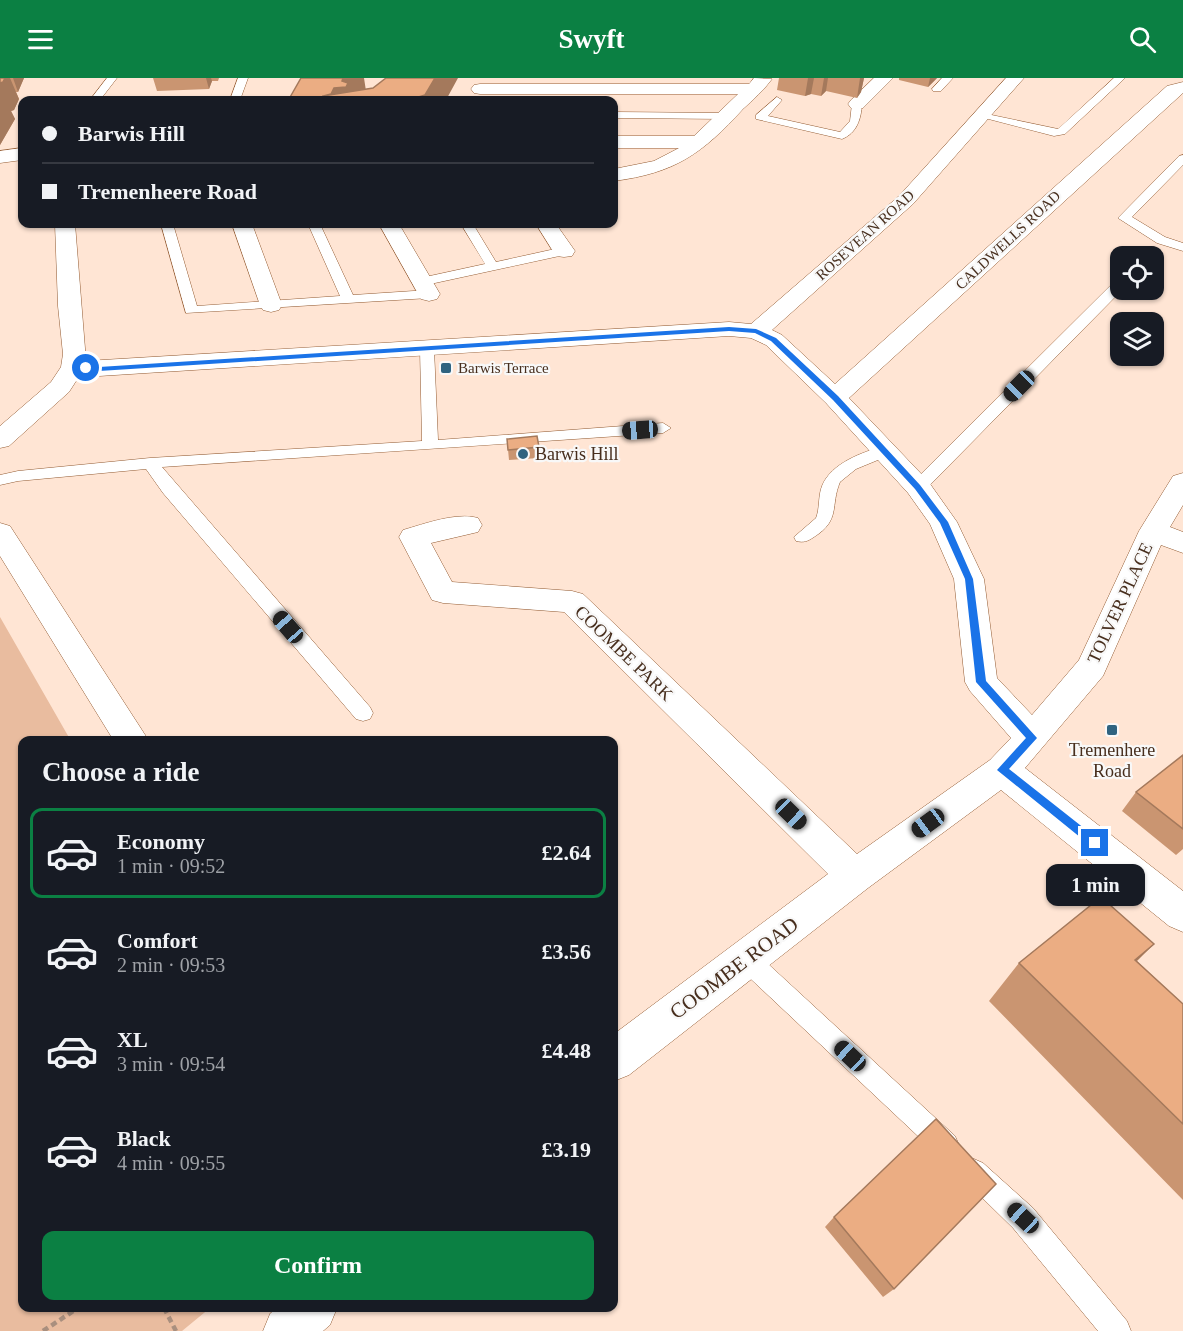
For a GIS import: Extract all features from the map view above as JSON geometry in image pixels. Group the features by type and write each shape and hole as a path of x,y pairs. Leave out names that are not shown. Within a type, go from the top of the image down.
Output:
{"street":[{"path":"857,104 884,78"},
{"name":"ROSEVEAN ROAD","path":"756,331 906,200 1015,78"},
{"path":"480,89 759,83"},
{"path":"618,174 652,170 678,158 700,142 759,83"},
{"name":"CALDWELLS ROAD","path":"835,398 1165,97 1173,90 1183,87"},
{"path":"618,142 700,142"},
{"path":"0,157 18,155"},
{"path":"0,440 60,387 73,367 75,354 69,306 65,228"},
{"path":"243,228 271,305"},
{"path":"390,228 425,288"},
{"path":"549,228 564,251"},
{"path":"73,367 99,369 729,329 756,331 774,340 835,398 918,487 943,522 969,579 981,682 1032,738"},
{"name":"TOLVER PLACE","path":"855,876 1002,770 1092,667 1153,531 1183,482"},
{"name":"COOMBE PARK","path":"468,525 413,537 443,592 572,602 855,876"},
{"path":"1153,531 1183,543"},
{"path":"0,533 129,736"},
{"path":"1002,770 1183,914"},
{"name":"COOMBE ROAD","path":"618,1057 855,876"},
{"path":"287,1331 308,1312"}],"lane":[{"path":"98,96 112,78"},
{"path":"236,96 243,78"},
{"path":"938,89 948,78"},
{"path":"982,116 1054,133 1061,132 1120,78"},
{"path":"777,100 760,117 842,136 855,122 857,104"},
{"path":"618,115 727,116"},
{"path":"1183,158 1124,218 1161,240 1183,247"},
{"path":"168,228 191,310 348,300 425,288 492,266 564,251"},
{"path":"316,228 348,300"},
{"path":"469,228 492,266"},
{"path":"918,487 1110,294"},
{"path":"427,349 430,445"},
{"path":"0,480 18,476 150,463 663,429"},
{"path":"802,537 820,525 826,516 828,494 835,478 852,466 884,451"},
{"path":"150,463 169,489 363,713"},
{"path":"746,959 1023,1218 1117,1331"}],"path":[{"path":"44,1331 72,1312"},
{"path":"166,1312 176,1331"}],"shaded area":[{"path":"0,617 68,736 18,736 18,1312 205,1312 182,1331 0,1331"}],"building":[{"path":"301,78 343,78 342,81 348,83 346,87 334,88 331,94 323,96 291,96"},
{"path":"386,78 435,78 425,95 422,96 323,96 373,88"},
{"path":"537,436 539,447 508,450 507,439"},
{"path":"1183,755 1183,829 1136,792"},
{"path":"1101,897 1154,944 1135,960 1183,1004 1183,1124 1019,963"},
{"path":"936,1119 996,1184 894,1289 834,1217"}],"place":[{"name":"Barwis Terrace","path":"446,368"},
{"name":"Barwis Hill","path":"523,454"},
{"name":"Tremenhere Road","path":"1112,730"}],"route":[{"path":"86,368 470,347 729,329 756,331 774,340 835,398 918,487 943,522 969,579 981,682 1032,738 1002,770 1095,843"}]}
